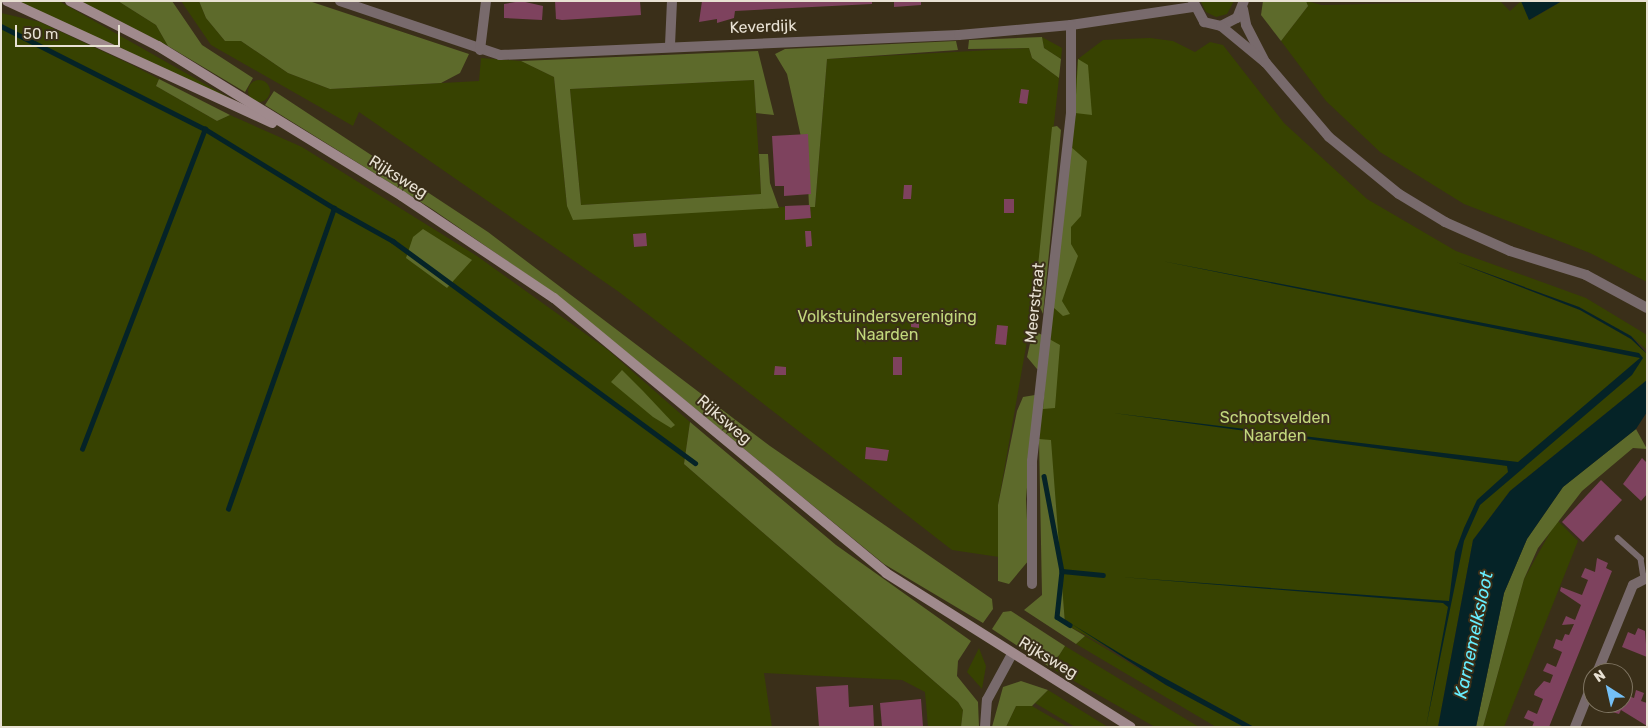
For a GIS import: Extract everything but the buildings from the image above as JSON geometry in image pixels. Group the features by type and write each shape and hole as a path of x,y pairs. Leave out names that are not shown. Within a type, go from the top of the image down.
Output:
{"main road":[{"name":"Rijksweg","path":"7,1 298,135"},
{"name":"Rijksweg","path":"70,1 158,46 298,135 402,196 554,298 886,573 1012,654 1131,727"}],"street":[{"name":"Keverdijk","path":"340,1 480,50 500,55 542,55 670,46 950,35 1071,25 1193,4"},
{"path":"480,50 486,1"},
{"path":"670,46 672,1"},
{"path":"1193,4 1204,22 1221,26 1266,63 1329,137 1399,194 1445,222 1510,251 1586,275 1647,308"},
{"path":"1221,26 1237,18 1243,5"},
{"path":"1243,5 1246,25 1266,63"},
{"name":"Meerstraat","path":"1032,584 1032,461 1071,113 1071,25"},
{"path":"1601,663 1633,584 1645,577"},
{"path":"985,727 987,700 1012,654"},
{"path":"1575,727 1583,707"}],"lane":[{"path":"1618,538 1641,559 1645,577"}],"green space":[{"path":"15,1 59,1 256,113"},
{"path":"80,1 118,1 156,25 168,46"},
{"path":"118,1 172,1 202,45 253,78 245,92 168,46 156,25"},
{"name":"Volkstuindersvereniging Naarden","path":"181,1 199,1 206,18 225,41 241,41 288,73 330,89 479,81 481,58 521,61 554,77 567,206 815,207 827,59 1029,48 1032,58 1059,78 1035,296 998,505 999,557 952,550 619,292 359,112 353,126 211,45"},
{"path":"199,1 309,1 469,54 460,73 441,83 330,89 288,73 241,41 225,41 206,18"},
{"path":"1234,1 1227,14 1216,17 1206,12 1201,2"},
{"path":"1263,1 1306,1 1308,6 1281,41 1261,15"},
{"path":"1306,1 1322,5 1500,1 1510,11 1521,1 1530,20 1562,1 1647,1 1647,282 1590,253 1464,204 1380,152 1326,101 1281,41 1308,6"},
{"path":"1,13 40,22 132,65 159,79 156,86 217,121 230,115 302,147 477,256 608,350 690,422 684,464 958,702 963,710 961,727 928,727 925,692 902,680 764,673 772,727 1,727"},
{"path":"1042,37 1062,48 1061,59 1044,48"},
{"path":"1042,37 1044,48 1061,59 1059,78 1032,58 1029,48 968,49 969,40"},
{"name":"Schootsvelden Naarden","path":"1150,38 1173,41 1195,52 1210,42 1223,45 1284,123 1367,199 1456,251 1586,298 1647,335 1647,350 1631,336 1579,307 1456,262 1580,310 1631,339 1647,354 1647,380 1510,491 1473,540 1438,727 1254,727 1065,624 1051,464 1039,439 1078,59 1103,40"},
{"path":"956,41 958,50 827,59 815,207 809,207 806,137 801,137 787,74 775,54 785,49"},
{"path":"758,51 774,115 756,113 754,80 570,89 581,205 761,194 759,154 768,154 770,183 779,208 573,220 567,206 554,77 521,61"},
{"path":"1078,59 1088,65 1092,115 1075,113"},
{"path":"159,79 230,115 217,121 156,86"},
{"path":"259,80 267,83 270,91 267,99 259,102 251,99 248,91 251,83"},
{"path":"754,80 761,194 581,205 570,89"},
{"path":"274,91 488,232 770,446 992,599 993,609 983,623 884,564 558,296 432,209 265,105"},
{"path":"1057,126 1061,130 1043,314 1035,296 1052,127"},
{"path":"1070,146 1087,161 1081,216 1071,227 1071,244 1078,256 1062,301 1070,314 1063,316 1053,307"},
{"path":"423,229 472,260 447,288 406,258 413,237"},
{"path":"1033,330 1060,345 1055,408 1043,409 1046,371 1037,369 1027,357"},
{"path":"622,370 675,425 671,428 653,417 611,382"},
{"path":"1035,395 1026,499 1029,560 1009,584 998,581 998,505 1017,411 1023,397"},
{"path":"690,422 836,545 971,641 958,661 957,676 978,702 979,727 961,727 963,710 958,702 684,464"},
{"path":"1636,429 1647,449 1633,448 1582,491 1538,548 1524,579 1483,727 1476,727 1504,593 1527,539 1563,487"},
{"path":"1039,439 1051,440 1065,624 1085,636 1076,644 1024,610 1042,595"},
{"path":"1557,520 1578,541 1504,727 1483,727 1524,579"},
{"path":"1011,611 1065,646 1051,668 992,629 1003,612"},
{"path":"1085,636 1166,685 1244,727 1216,727 1076,644"},
{"path":"1065,646 1199,727 1155,727 1051,668"},
{"path":"979,648 986,666 982,689 967,672"},
{"path":"1021,681 1048,690 1032,706 1016,706 1006,727 992,727 1003,687"},
{"path":"1048,690 1108,727 1075,727 1035,703"},
{"path":"1016,706 1032,706 1068,727 1006,727"}],"water":[{"path":"1521,1 1562,1 1529,20"},
{"path":"1162,261 1639,353 1643,358 1632,375 1480,505 1464,541 1426,727 1448,607 1443,603 1121,577 1449,601 1455,552 1464,528 1477,500 1508,472 1507,466 1113,413 1518,462 1640,358"},
{"path":"1456,262 1579,307 1631,336 1647,354 1631,339 1580,310"},
{"name":"Karnemelksloot","path":"1647,380 1647,412 1636,429 1563,487 1527,539 1504,593 1476,727 1438,727 1473,540 1510,491"},
{"path":"1070,623 1126,657 1254,727 1244,727 1166,685"}],"waterway":[{"path":"1,26 205,129 334,208"},
{"path":"82,449 205,129"},
{"path":"228,509 334,208 393,241 695,463"},
{"path":"1044,476 1062,571 1057,617 1070,625"},
{"path":"1062,571 1103,575"}]}
